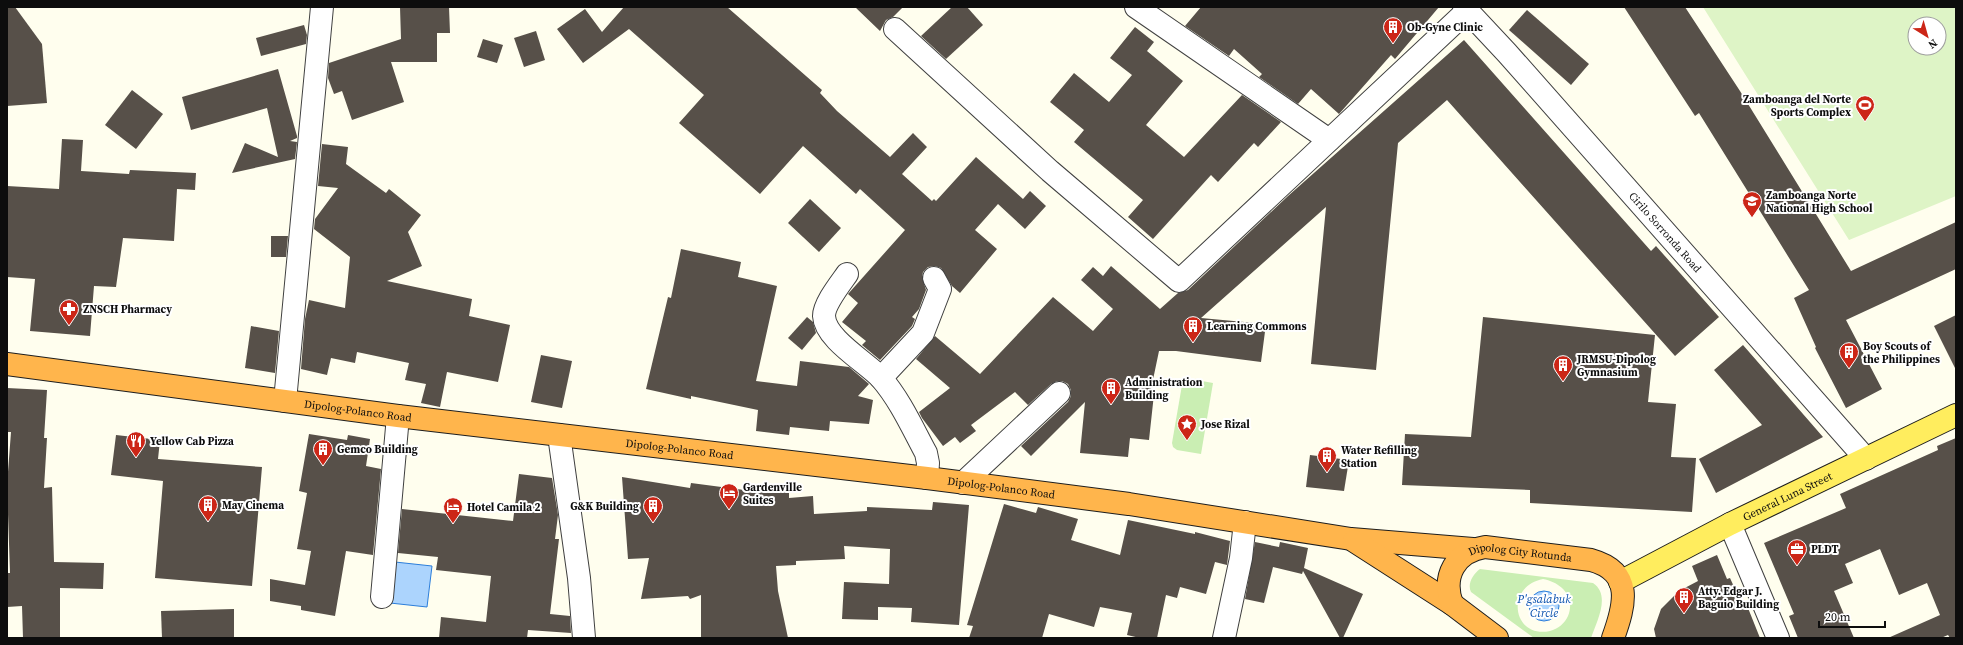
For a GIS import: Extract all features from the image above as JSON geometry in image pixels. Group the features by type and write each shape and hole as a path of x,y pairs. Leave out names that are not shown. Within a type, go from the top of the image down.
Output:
{"highway":[{"name":"Dipolog-Polanco Road","path":"7,364 398,416 927,478 1129,504 1351,539 1473,549"},
{"path":"1351,539 1452,604 1496,638"},
{"name":"Dipolog City Rotunda","path":"1452,604 1448,592 1449,581 1454,566 1461,556 1473,549 1485,547 1591,560 1602,563 1614,571 1624,594 1623,610 1614,638"}],"main road":[{"name":"General Luna Street","path":"1620,582 1730,524 1956,415"}],"street":[{"path":"285,401 322,7"},
{"path":"1136,7 1329,140"},
{"path":"895,29 1050,171 1179,281 1329,140 1466,8"},
{"name":"Cirilo Sorronda Road","path":"1466,8 1866,458"},
{"path":"847,274 825,308 824,317 833,335 881,378 896,398 926,453 928,463 927,478"},
{"path":"881,378 923,333 940,289 934,278"},
{"path":"963,483 1059,393"},
{"path":"382,597 398,416"},
{"path":"559,435 579,578 584,638"},
{"path":"1224,638 1241,558 1245,522"},
{"path":"1730,524 1778,638"}],"green space":[{"name":"Zamboanga del Norte Sports Complex","path":"1703,7 1956,7 1956,196 1849,240"},
{"path":"1191,379 1213,383 1201,454 1177,450 1173,447 1172,443 1182,385 1185,381"},
{"path":"1480,569 1593,583 1601,594 1602,601 1599,616 1591,638 1534,638 1471,592 1470,583 1477,571","holes":["1543,579 1555,583 1565,591 1570,602 1570,609 1567,619 1558,627 1550,631 1537,631 1528,627 1521,620 1518,611 1518,601 1522,592 1531,584"]}],"water":[{"path":"395,562 432,566 427,607 390,603"},
{"name":"P'gsalabuk Circle","path":"1544,591 1550,592 1558,600 1558,612 1550,620 1544,621 1538,620 1530,612 1529,606 1530,600 1538,592"}],"building":[{"path":"7,7 15,7 42,44 47,103 7,106"},
{"path":"400,7 449,7 450,33 437,33 437,62 391,62 404,102 352,120 342,91 334,94 328,78 329,63 401,39"},
{"path":"624,7 727,7 822,90 820,93 837,111 890,157 913,133 927,147 902,174 932,201 934,199 936,201 976,157 1023,199 1030,191 1046,206 1025,229 998,204 975,230 997,249 960,293 952,286 941,268 935,266 928,267 923,272 922,277 926,290 919,309 912,317 915,319 912,326 880,360 862,345 866,341 842,322 858,303 848,294 905,230 860,189 856,194 803,146 760,194 679,123 704,95 629,29 583,63 557,29 585,9 602,32"},
{"path":"855,7 903,7 893,17 886,20 880,31"},
{"path":"952,7 967,7 983,25 946,59 921,36"},
{"path":"1201,7 1439,7 1395,59 1391,55 1339,114 1311,89 1298,104 1259,77 1262,74 1234,49 1229,56 1185,26"},
{"path":"1624,7 1685,7 1740,91 1851,271 1956,222 1956,269 1846,320 1882,389 1846,408 1815,348 1816,347 1794,298 1809,290 1699,113 1695,116"},
{"path":"1527,10 1589,64 1571,85 1509,30"},
{"path":"304,25 307,35 306,44 261,56 256,38"},
{"path":"1135,27 1154,42 1147,51 1183,81 1146,125 1184,157 1242,95 1281,122 1258,147 1254,143 1218,182 1211,175 1153,239 1128,217 1143,200 1074,142 1084,130 1050,102 1074,73 1109,102 1132,75 1110,58"},
{"path":"536,31 545,60 524,67 514,38"},
{"path":"483,39 503,45 497,63 477,57"},
{"path":"1464,40 1651,251 1656,246 1719,317 1675,356 1447,100 1398,143 1376,370 1311,364 1326,207 1201,318 1266,324 1261,362 1176,351 1159,351 1150,394 1154,394 1149,440 1130,438 1128,457 1080,453 1085,402 1031,456 1021,446 1068,402 1071,396 1071,390 1068,384 1062,381 1057,381 1051,384 1028,405 1015,392 971,425 976,431 960,443 955,437 943,446 922,418 919,412 950,388 916,359 935,336 980,374 1053,297 1093,331 1113,309 1081,280 1093,267 1103,276 1111,266 1160,309 1178,293 1188,290 1288,196"},
{"path":"278,69 297,136 297,138 290,141 297,142 295,159 232,173 245,143 278,157 267,108 191,130 182,97"},
{"path":"132,90 163,114 136,149 105,125"},
{"path":"62,139 83,140 81,171 129,174 130,170 196,173 195,190 177,189 174,241 123,238 116,287 94,286 90,336 30,331 35,279 7,277 7,186 59,189"},
{"path":"322,144 348,147 346,164 386,193 389,189 421,215 408,232 422,266 387,281 472,299 469,316 510,325 498,382 447,372 440,407 421,403 426,384 405,380 409,363 357,352 355,363 331,358 327,375 301,369 305,319 309,300 345,308 350,257 314,229 315,219 338,188 318,186"},
{"path":"810,199 841,228 819,252 788,223"},
{"path":"271,236 288,236 286,257 271,257"},
{"path":"681,249 741,262 738,277 777,286 756,381 797,386 800,361 849,367 869,384 858,396 873,400 869,424 830,421 829,431 790,427 789,435 756,431 758,410 691,396 691,399 646,389 668,297 671,298"},
{"path":"1956,315 1956,370 1934,326"},
{"path":"807,317 813,322 816,333 802,350 788,338"},
{"path":"1483,317 1655,335 1648,402 1676,404 1671,457 1696,458 1692,512 1530,503 1530,490 1402,485 1405,434 1471,437"},
{"path":"251,326 279,331 275,373 245,368"},
{"path":"1743,345 1823,437 1716,493 1699,459 1762,425 1714,370"},
{"path":"541,355 572,361 562,408 531,402"},
{"path":"7,388 47,390 44,438 47,438 44,488 52,487 54,562 104,563 103,589 60,588 60,638 23,638 22,606 7,607 7,573 10,573 7,485 11,432 7,432"},
{"path":"309,434 347,440 348,435 370,439 366,466 381,469 373,555 346,551 335,616 301,610 301,606 270,601 270,579 305,585 311,551 297,549 307,493 299,491"},
{"name":"May Cinema","path":"116,435 160,440 158,459 262,467 252,586 155,578 163,481 111,475"},
{"path":"1956,438 1956,638 1950,638 1948,635 1941,638 1888,638 1940,615 1927,583 1899,595 1880,549 1845,564 1853,583 1834,591 1854,638 1798,638 1789,616 1794,614 1764,543 1846,508 1840,494 1938,450 1937,446"},
{"name":"Water Refilling Station","path":"1310,455 1349,460 1344,491 1306,487"},
{"path":"519,474 552,478 558,515 555,539 559,539 550,614 570,616 571,633 528,630 527,638 439,638 441,617 486,622 491,576 436,570 438,557 398,553 402,509 513,521"},
{"path":"622,477 690,488 691,483 752,491 768,490 768,493 789,491 789,498 813,496 814,514 867,511 867,507 932,510 933,502 969,505 959,625 911,622 912,608 878,607 878,620 842,619 844,582 889,584 890,549 844,546 845,559 796,561 796,565 776,566 778,591 788,638 701,638 701,595 690,599 688,596 641,599 649,558 628,559"},
{"path":"1004,504 1036,513 1038,507 1078,519 1071,540 1120,555 1128,520 1195,534 1195,532 1230,541 1227,565 1215,562 1206,594 1180,587 1177,598 1166,595 1157,638 1140,638 1127,635 1132,613 1100,607 1094,627 1049,614 1042,638 969,638 973,626 967,625"},
{"path":"1255,542 1279,547 1280,542 1308,548 1304,568 1363,594 1343,638 1340,638 1303,571 1302,574 1273,567 1264,603 1245,599"},
{"path":"1717,555 1727,579 1730,578 1744,609 1748,608 1760,638 1656,638 1654,629 1661,609 1679,591 1698,581 1692,566"},
{"path":"234,609 234,638 162,638 161,611"}],"place":[{"name":"Ob-Gyne Clinic","path":"1393,44"},
{"name":"Zamboanga del Norte Sports Complex","path":"1865,122"},
{"name":"Zamboanga Norte National High School","path":"1752,218"},
{"name":"ZNSCH Pharmacy","path":"69,326"},
{"name":"Learning Commons","path":"1193,343"},
{"name":"Boy Scouts of the Philippines","path":"1849,369"},
{"name":"JRMSU-Dipolog Gymnasium","path":"1563,382"},
{"name":"Administration Building","path":"1111,405"},
{"name":"Jose Rizal","path":"1187,441"},
{"name":"Yellow Cab Pizza","path":"136,458"},
{"name":"Gemco Building","path":"323,466"},
{"name":"Water Refilling Station","path":"1327,473"},
{"name":"Gardenville Suites","path":"729,510"},
{"name":"May Cinema","path":"208,522"},
{"name":"G&K Building","path":"653,523"},
{"name":"Hotel Camila 2","path":"453,524"},
{"name":"PLDT","path":"1797,566"},
{"name":"Atty. Edgar J. Baguio Building","path":"1684,614"}]}
